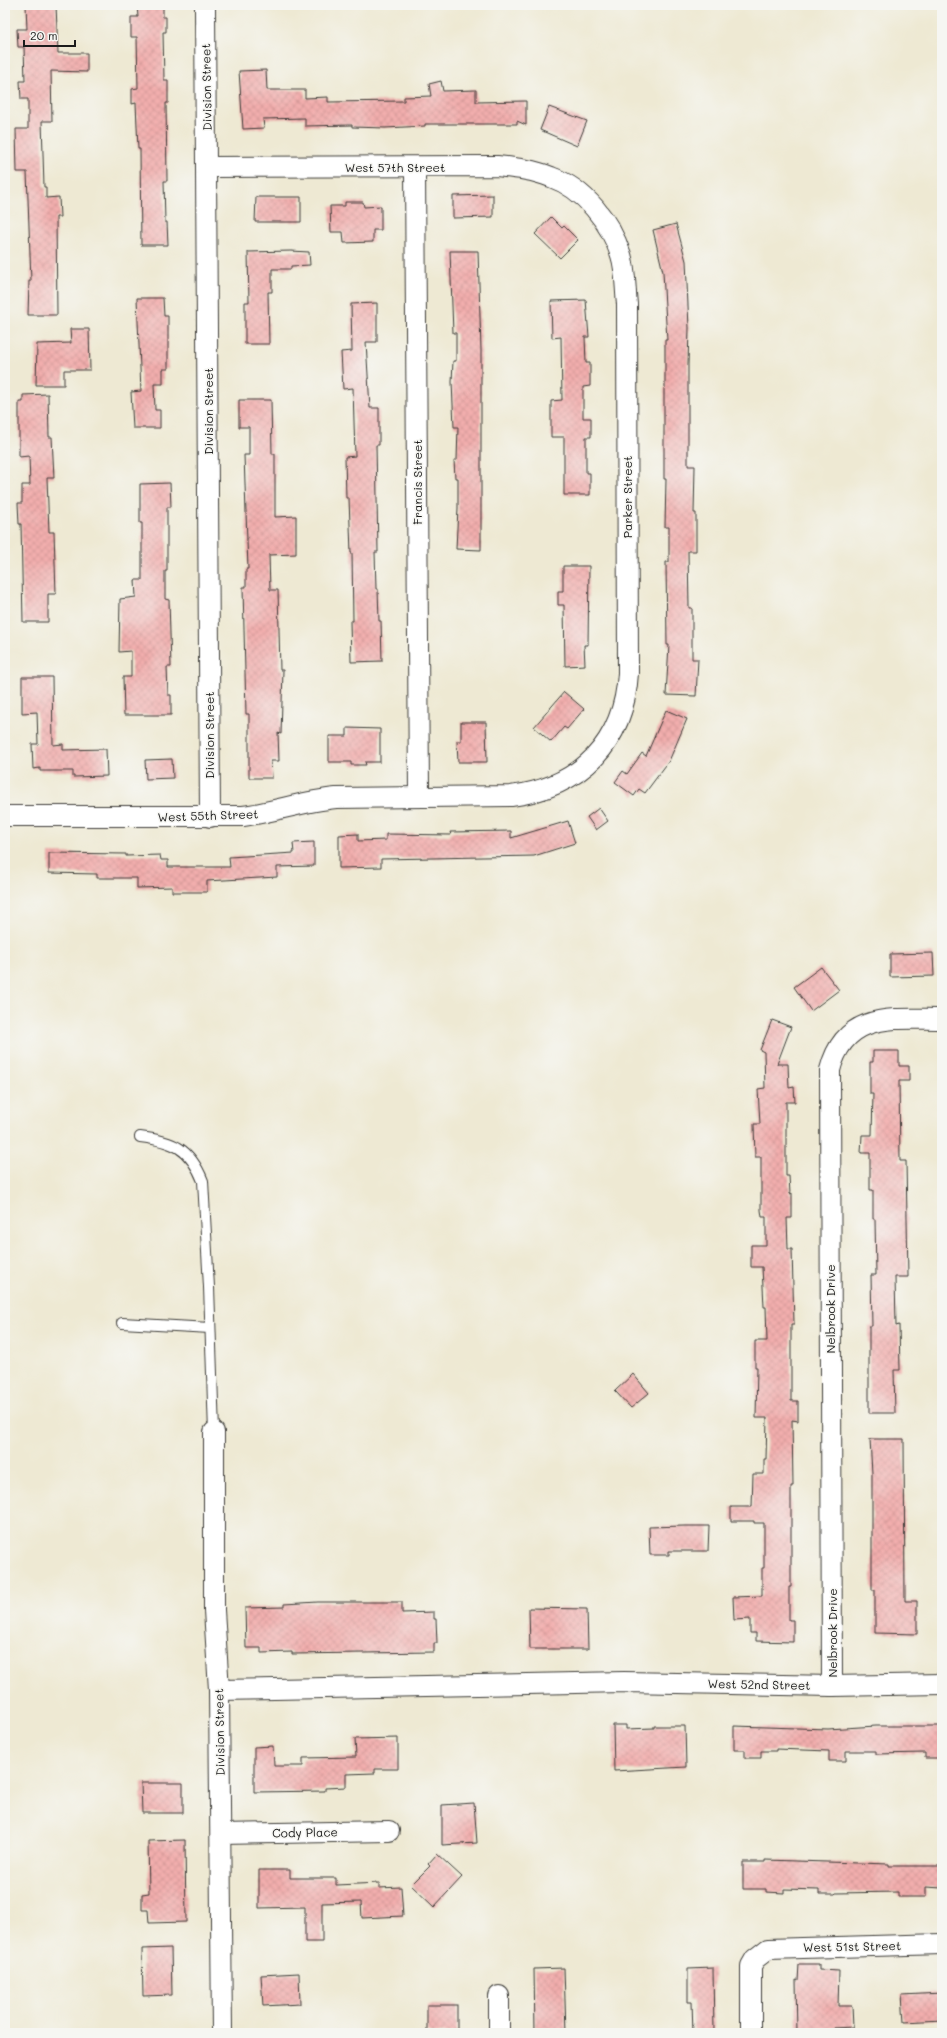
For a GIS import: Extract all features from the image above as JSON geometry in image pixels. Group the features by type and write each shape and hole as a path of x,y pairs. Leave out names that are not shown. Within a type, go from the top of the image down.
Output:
{"street":[{"name":"Division Street","path":"205,5 210,816"},
{"name":"West 57th Street","path":"207,167 497,166 528,170 553,177 577,192"},
{"name":"Francis Street","path":"415,167 419,797"},
{"name":"Parker Street","path":"552,786 578,772 590,762 604,746 621,715 627,691 628,673 627,311 624,266 610,228 601,216 577,192"},
{"name":"West 55th Street","path":"5,816 210,816 261,814 316,800 511,796 534,793 552,786"},
{"name":"Nelbrook Drive","path":"832,1686 830,1070 834,1056 841,1043 848,1035 862,1025 877,1020 942,1019"},
{"name":"Division Street","path":"214,1432 214,1610 219,1690 222,2033"},
{"name":"West 52nd Street","path":"219,1690 624,1682 832,1686 942,1684"},
{"name":"Cody Place","path":"221,1834 388,1831"},
{"name":"West 51st Street","path":"750,2033 750,1971 752,1962 762,1952 774,1948 942,1944"},
{"path":"499,1996 499,2033"}],"lane":[{"path":"140,1137 162,1140 176,1145 186,1153 198,1170 203,1181 214,1432"},
{"path":"122,1323 210,1328"}],"building":[{"path":"26,5 56,5 58,53 87,53 87,72 51,71 52,121 42,121 44,187 46,187 46,198 59,197 60,217 56,217 57,315 28,315 29,281 31,281 27,172 17,172 16,129 28,129 28,99 21,99 20,81 25,81 24,47 18,47 17,29 27,29"},
{"path":"137,5 163,5 163,17 166,17 166,32 163,32 164,80 168,80 168,103 166,103 167,181 164,181 165,222 167,222 168,245 141,245 140,149 138,149 136,103 132,104 132,89 138,88 137,37 131,37 131,17 138,17"},
{"path":"266,70 267,90 305,90 305,98 328,97 328,102 404,101 404,97 431,96 429,84 441,81 443,91 476,90 476,102 526,101 526,125 517,121 517,124 425,124 425,126 385,128 352,127 352,125 305,126 305,118 263,119 264,128 243,129 239,71"},
{"path":"549,107 587,121 577,146 540,130"},
{"path":"493,195 493,217 453,218 453,196"},
{"path":"256,197 301,197 301,222 255,222"},
{"path":"345,202 363,202 364,207 381,206 381,230 373,230 373,242 344,243 343,232 331,232 330,206 345,206"},
{"path":"551,217 562,228 564,226 578,240 560,258 535,234"},
{"path":"676,224 686,261 689,328 688,466 695,466 694,513 696,513 696,551 688,551 689,608 692,608 692,659 698,659 696,696 666,695 669,645 667,645 666,562 669,562 669,527 665,527 666,479 664,479 664,388 665,340 667,340 663,272 653,230"},
{"path":"450,251 478,251 481,350 481,550 456,549 458,478 455,478 454,460 457,460 458,427 454,427 452,382 453,361 456,361 456,333 453,333"},
{"path":"248,252 309,252 310,265 291,266 291,269 272,269 272,292 268,292 269,344 245,344 245,302 249,302"},
{"path":"137,298 163,298 164,316 168,316 168,369 163,369 163,384 154,384 155,410 160,410 160,428 133,428 131,392 141,391"},
{"path":"586,300 589,337 585,337 586,363 590,363 590,386 583,387 583,418 591,418 591,437 586,437 586,473 590,473 590,495 564,495 564,437 551,437 551,401 562,400 561,337 552,338 551,301"},
{"path":"377,303 377,342 366,342 370,408 379,408 379,445 376,445 378,552 375,552 376,589 378,589 379,621 381,621 382,661 351,662 350,621 353,621 352,553 349,498 346,498 345,457 355,456 353,388 343,389 341,352 352,351 351,304"},
{"path":"70,329 89,329 90,370 64,370 64,385 36,385 37,344 71,343"},
{"path":"48,394 49,437 52,437 54,478 47,478 49,532 54,532 56,594 48,594 48,622 23,622 21,524 19,524 18,503 22,503 22,485 30,485 29,456 19,457 19,402 23,402 23,395"},
{"path":"239,400 271,400 272,454 275,454 275,517 296,516 296,554 269,555 270,590 278,590 280,670 283,670 281,734 278,733 279,761 271,761 272,778 249,778 249,714 246,714 243,587 246,587 246,569 248,569 244,455 249,455 249,427 239,427"},
{"path":"170,483 171,507 167,507 167,571 165,571 165,599 169,600 171,667 167,667 168,695 171,695 171,715 124,715 123,677 131,677 131,651 119,652 120,599 136,597 135,580 142,580 140,484"},
{"path":"563,566 589,566 588,645 584,645 585,665 565,666 564,605 558,605 558,591 563,591"},
{"path":"22,677 52,677 53,745 63,744 63,750 106,749 107,776 73,777 73,771 40,771 40,768 33,769 32,744 38,744 37,712 22,713"},
{"path":"564,692 584,709 567,729 564,727 551,742 534,727"},
{"path":"666,710 687,719 669,761 645,793 639,789 634,796 615,782 623,771 627,774 642,753 646,756"},
{"path":"461,722 486,722 487,762 458,762 457,741 461,741"},
{"path":"347,728 380,729 380,762 365,762 366,765 351,765 351,762 329,762 329,736 347,736"},
{"path":"172,759 173,778 146,779 145,760"},
{"path":"599,808 608,821 596,830 587,817"},
{"path":"568,821 575,843 534,856 381,859 381,867 339,868 339,835 358,834 358,841 386,840 386,834 451,835 450,832 511,831 511,838"},
{"path":"314,842 314,866 277,867 277,877 207,881 207,892 172,892 172,887 137,888 137,878 97,878 97,874 49,873 49,853 126,854 126,856 160,855 161,860 168,860 168,867 230,867 229,857 294,853 293,843"},
{"path":"933,953 934,976 890,977 890,954"},
{"path":"821,967 839,990 811,1011 794,987"},
{"path":"772,1020 791,1027 777,1064 788,1064 789,1088 794,1087 795,1102 786,1102 786,1176 789,1176 790,1194 792,1193 792,1218 787,1218 788,1249 792,1249 794,1324 791,1324 791,1401 798,1401 798,1421 792,1420 793,1486 791,1486 791,1587 789,1587 789,1620 793,1620 793,1642 756,1641 756,1633 750,1633 750,1619 734,1620 733,1597 762,1596 762,1568 764,1568 764,1523 754,1523 754,1521 731,1521 731,1507 752,1507 753,1474 764,1474 764,1459 766,1459 767,1418 756,1418 757,1367 755,1367 755,1341 767,1341 766,1307 764,1307 762,1267 751,1267 751,1245 766,1245 766,1217 762,1217 761,1210 761,1157 755,1157 754,1124 760,1124 758,1089 765,1088 764,1052 760,1050"},
{"path":"873,1051 899,1051 899,1066 909,1066 909,1081 899,1081 900,1161 906,1161 908,1277 895,1277 896,1326 899,1325 900,1370 894,1370 895,1413 869,1413 869,1326 872,1326 871,1275 876,1275 875,1219 873,1219 873,1190 870,1190 870,1153 861,1153 862,1135 872,1135 873,1094 870,1094 870,1062 873,1062"},
{"path":"633,1374 649,1393 631,1408 615,1391"},
{"path":"870,1439 904,1439 905,1601 917,1601 917,1634 875,1633 875,1590 872,1590 872,1473"},
{"path":"709,1526 708,1551 669,1551 669,1555 650,1555 649,1527"},
{"path":"318,1602 402,1602 402,1613 434,1612 434,1619 436,1619 437,1643 434,1643 434,1652 292,1654 292,1652 261,1653 261,1648 246,1648 245,1608 284,1607 284,1604"},
{"path":"529,1608 587,1609 588,1649 530,1649"},
{"path":"613,1725 626,1725 626,1729 654,1728 654,1726 685,1726 686,1767 614,1771"},
{"path":"734,1726 828,1729 876,1726 942,1726 942,1758 925,1758 925,1753 876,1754 876,1751 846,1751 846,1761 829,1761 829,1751 776,1749 776,1751 761,1751 761,1758 745,1758 745,1750 734,1750"},
{"path":"398,1738 398,1769 375,1769 375,1773 346,1774 346,1787 325,1788 325,1791 254,1792 254,1747 273,1746 274,1766 303,1766 303,1758 356,1757 355,1739"},
{"path":"141,1783 183,1783 183,1813 142,1813"},
{"path":"474,1803 477,1843 442,1845 442,1805"},
{"path":"185,1840 186,1922 149,1923 148,1910 142,1910 142,1894 149,1893 148,1841"},
{"path":"437,1854 462,1877 434,1907 411,1885 430,1866 428,1864"},
{"path":"765,1860 889,1864 889,1866 942,1866 942,1888 926,1887 926,1897 898,1897 898,1892 819,1894 819,1890 784,1889 784,1893 766,1892 766,1889 743,1889 743,1862 765,1862"},
{"path":"259,1870 290,1870 290,1878 336,1878 336,1885 379,1883 379,1888 401,1887 403,1916 362,1918 361,1902 322,1903 322,1942 305,1942 305,1907 259,1908"},
{"path":"171,1948 172,1995 143,1996 142,1949"},
{"path":"799,1964 819,1964 819,1970 839,1971 838,2006 852,2006 853,2027 834,2028 834,2033 797,2033 796,1980 798,1981"},
{"path":"564,1968 566,2033 535,2033 534,1969"},
{"path":"713,1968 714,2033 693,2033 692,2002 688,2002 688,1969"},
{"path":"299,1973 300,2004 263,2006 261,1975"},
{"path":"942,1993 942,2020 904,2022 902,1995"},
{"path":"427,2005 457,2005 457,2033 427,2033"}]}
